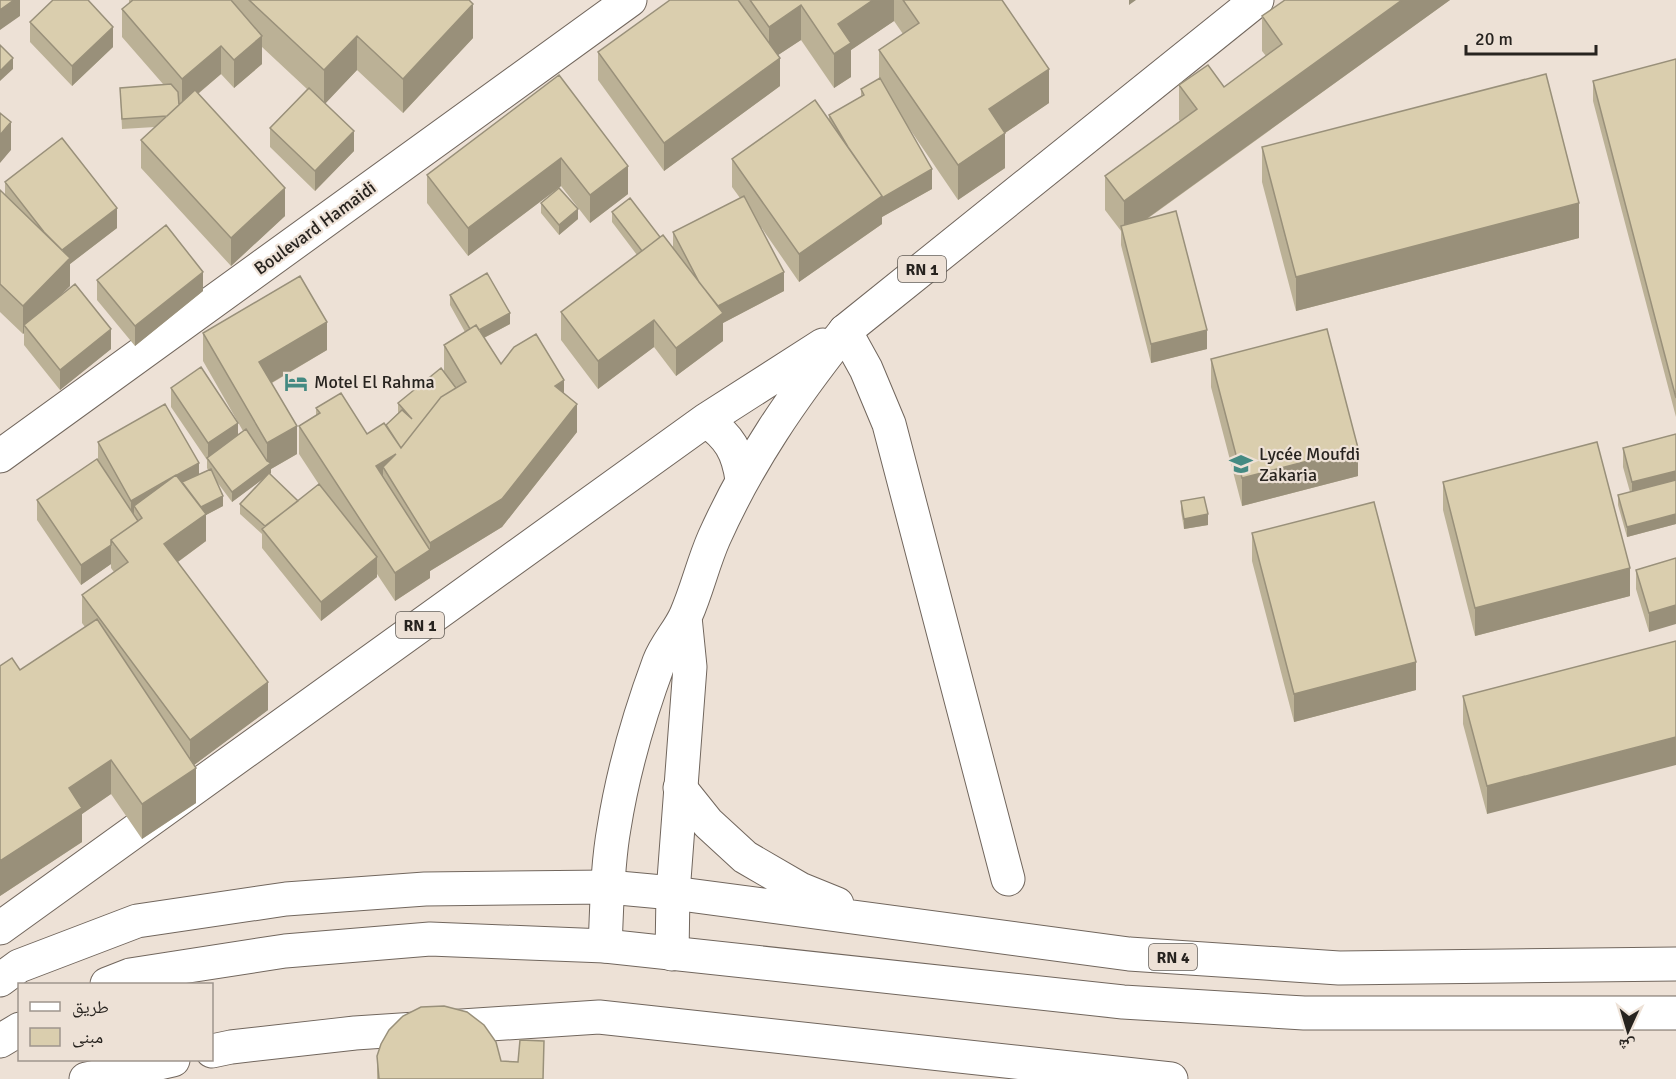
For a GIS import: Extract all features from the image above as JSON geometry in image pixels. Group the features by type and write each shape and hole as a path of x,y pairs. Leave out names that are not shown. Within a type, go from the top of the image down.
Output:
{"main road":[{"name":"Boulevard Hamaidi","path":"0,456 630,0"},
{"name":"RN 1","path":"0,928 706,420 845,331 1257,0"},
{"name":"RN 1","path":"672,954 673,893 690,667 686,617 713,539 742,480 800,387 845,331"},
{"path":"845,331 866,369 890,424 1008,879"},
{"path":"706,420 721,431 732,445 740,462 742,480"},
{"path":"604,946 613,830 627,759 660,660 669,641 686,617"},
{"path":"680,788 708,823 745,857 800,889 878,921"},
{"path":"0,980 19,966 137,921 286,899 425,889 608,887 673,893"},
{"name":"RN 4","path":"673,893 1129,954 1339,969 1676,964"},
{"path":"110,983 130,975 285,951 430,939 604,946 1123,1002 1304,1013 1676,1013"},
{"path":"213,1051 355,1033 599,1017 1171,1079"},
{"path":"0,1041 18,1030"},
{"path":"86,1079 164,1061"}],"building":[{"path":"0,0 14,0 0,10"},
{"path":"53,0 88,0 113,27 72,66 30,22"},
{"path":"133,0 231,0 262,36 234,60 221,46 182,79 122,9"},
{"path":"249,0 469,0 473,4 403,79 357,36 324,70"},
{"path":"670,0 738,0 780,58 664,143 598,52"},
{"path":"750,0 873,0 838,24 851,43 834,54 801,5 769,27"},
{"path":"903,0 1002,0 1049,69 989,109 1005,133 958,165 879,50 919,23"},
{"path":"1285,0 1402,0 1124,201 1105,176 1197,109 1179,85 1208,65 1224,87 1282,44 1262,16"},
{"path":"0,45 13,58 0,71"},
{"path":"1676,59 1676,398 1593,81"},
{"path":"1546,74 1579,203 1296,277 1262,147"},
{"path":"559,75 628,166 590,195 561,158 468,228 427,175"},
{"path":"880,78 932,169 882,198 829,115 864,95 861,89"},
{"path":"171,84 178,92 179,105 167,116 122,119 120,88"},
{"path":"309,88 354,131 315,171 270,128"},
{"path":"195,90 285,188 231,238 141,140"},
{"path":"815,100 882,196 799,254 732,159"},
{"path":"0,113 11,122 0,135"},
{"path":"62,138 117,208 62,250 44,232 5,182"},
{"path":"559,188 578,209 559,225 541,203"},
{"path":"0,190 70,258 23,306 0,284"},
{"path":"744,196 784,272 718,306 699,282 673,232"},
{"path":"630,198 660,237 642,251 612,212"},
{"path":"1176,211 1207,330 1151,344 1121,226"},
{"path":"166,225 203,272 135,326 97,280"},
{"path":"663,235 723,313 676,348 654,320 598,361 561,312"},
{"path":"487,273 510,313 479,330 476,325 470,329 450,295"},
{"path":"300,276 327,322 259,362 297,426 267,443 203,333"},
{"path":"75,284 111,329 60,370 24,325"},
{"path":"476,325 501,364 514,347 536,334 564,380 555,386 577,404 502,499 430,543 383,467 396,454 376,466 430,550 395,573 299,426 320,413 316,408 341,393 367,434 384,423 401,448 441,397 466,382 444,345"},
{"path":"1327,329 1358,448 1242,478 1211,359"},
{"path":"201,367 238,423 208,443 171,388"},
{"path":"441,368 456,388 441,397 401,448 386,425 402,410 412,419 398,403"},
{"path":"165,404 199,463 131,501 98,442"},
{"path":"246,429 267,461 271,463 232,492 207,458"},
{"path":"1676,434 1676,471 1632,482 1623,448"},
{"path":"1597,442 1630,568 1475,608 1443,482"},
{"path":"97,459 138,521 111,540 111,545 81,565 37,500"},
{"path":"211,469 223,496 201,507 182,482"},
{"path":"269,473 298,501 265,526 240,504"},
{"path":"176,475 206,514 164,544 268,682 190,740 82,595 128,562 111,540 142,518 134,506"},
{"path":"1676,480 1676,514 1627,527 1618,495"},
{"path":"319,484 377,557 321,602 262,529"},
{"path":"1204,497 1208,514 1184,519 1181,501"},
{"path":"1374,502 1416,662 1294,694 1252,533"},
{"path":"1676,558 1676,605 1649,613 1636,570"},
{"path":"97,619 196,768 142,804 111,760 69,788 82,808 0,861 0,666 12,658 20,670"},
{"path":"1676,641 1676,737 1487,786 1463,696"},
{"path":"444,1006 467,1012 484,1025 496,1042 501,1061 518,1062 520,1040 544,1041 543,1079 379,1079 377,1056 389,1030 403,1016 421,1007"}],"place":[{"name":"Motel El Rahma","path":"296,382"},
{"name":"Lycée Moufdi Zakaria","path":"1241,464"}]}
